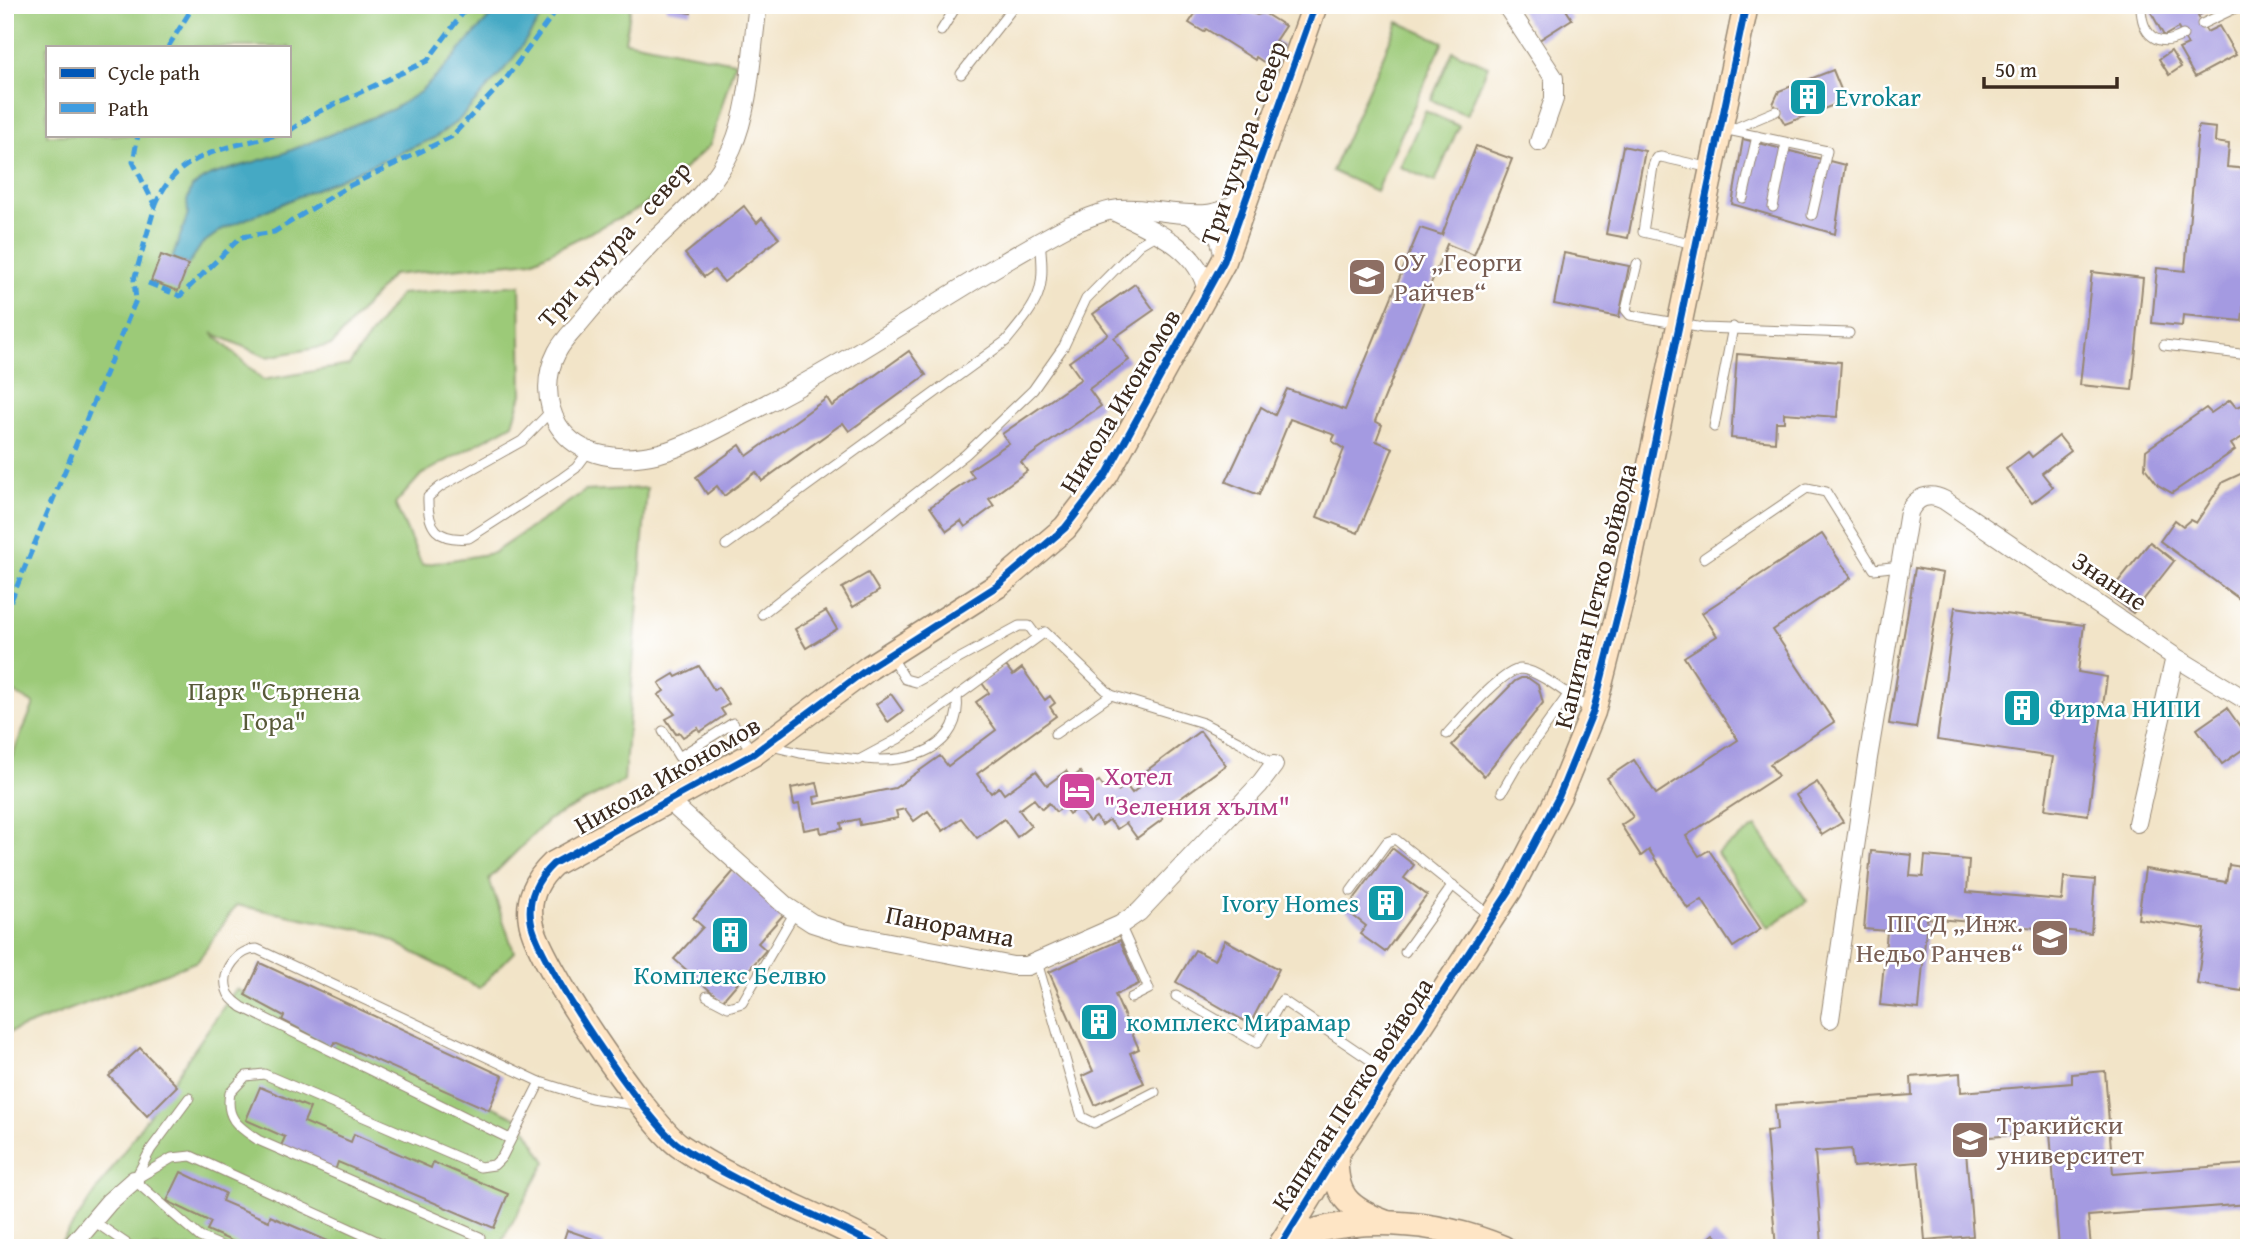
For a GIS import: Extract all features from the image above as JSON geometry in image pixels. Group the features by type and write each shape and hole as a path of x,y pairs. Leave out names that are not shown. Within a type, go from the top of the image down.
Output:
{"street":[{"name":"Три чучура - север","path":"551,411 548,392 550,370 557,350 606,291 689,208 716,176 732,150 741,124 758,5"},
{"name":"Три чучура - север","path":"1207,293 1224,261 1255,179 1315,5"},
{"path":"1506,5 1554,78 1554,99 1539,142"},
{"name":"Капитан Петко войвода","path":"1280,1246 1336,1155 1510,890 1559,796 1593,712 1623,594 1713,169 1726,130 1746,5"},
{"path":"551,411 559,428 588,452 617,458 659,453 778,399 1070,225 1112,210 1211,213 1240,202 1255,179"},
{"name":"Три чучура - север","path":"1112,210 1158,233 1192,258 1201,272 1207,293"},
{"path":"1189,214 1219,237 1224,249 1224,261 1209,267 1192,258"},
{"name":"Никола Икономов","path":"880,1248 681,1147 656,1124 545,960 532,928 530,905 537,883 553,864 670,802 760,749 822,701 890,654 997,586 1049,544 1106,475 1207,293"},
{"name":"Знание","path":"1900,566 1914,503 1923,497 1935,495 2175,657 2249,702"},
{"path":"1830,1019 1900,566"},
{"path":"2137,823 2175,657"},
{"name":"Панорамна","path":"670,802 795,912 812,923 843,933 1013,966 1037,962 1120,925 1139,912 1178,873 1274,765"},
{"path":"1336,1155 1336,1178 1349,1204 1366,1215 1391,1224 1467,1234 1503,1248"},
{"path":"70,1248 92,1220 134,1180"},
{"path":"1280,1246 1322,1230 1391,1224"}],"lane":[{"path":"941,31 957,5"},
{"path":"961,74 1014,5"},
{"path":"2141,5 2141,15 2149,33 2159,42 2169,43 2182,36"},
{"path":"2202,24 2242,5"},
{"path":"1726,130 1776,111"},
{"path":"1726,130 1827,152 1812,215"},
{"path":"1743,198 1757,136"},
{"path":"1773,207 1786,143"},
{"path":"1697,245 1643,232 1653,166 1656,158 1661,157 1713,169"},
{"path":"762,614 966,454 1033,390 1065,346 1086,299 1140,244 1158,233"},
{"path":"726,545 1006,341 1034,308 1045,278 1040,241"},
{"path":"1637,264 1627,313 1703,328 1849,333"},
{"path":"1714,428 1733,327"},
{"path":"2164,345 2249,355"},
{"path":"551,411 522,442 440,487 428,497 431,525 440,535 453,540 469,538 576,468 588,452"},
{"path":"1703,558 1807,488 1826,492 1874,569 1900,566"},
{"path":"890,654 905,679 916,682 1019,626 1029,626 1037,637"},
{"path":"864,758 898,739 1045,632 1111,695 1203,723 1240,742 1274,765"},
{"path":"1447,734 1512,671 1531,672 1593,712"},
{"path":"663,731 679,757 733,723 760,749 906,760 932,749 954,725 957,695"},
{"path":"1055,734 1111,695"},
{"path":"1502,792 1517,766 1568,695"},
{"path":"1351,891 1391,839 1400,843 1493,917"},
{"path":"1405,952 1453,885"},
{"path":"707,996 732,1008 745,1000 795,912"},
{"path":"1120,925 1149,989 1130,998"},
{"path":"510,1139 242,1007 227,993 230,968 239,954 257,950 540,1082 591,1098 643,1106"},
{"path":"1037,962 1051,1002 1075,1103 1082,1117 1094,1123 1155,1092"},
{"path":"1176,996 1257,1043 1282,1000 1390,1073"},
{"path":"480,1237 258,1140 236,1125 230,1116 230,1093 246,1076 264,1074 480,1167 494,1166 499,1161 540,1082"},
{"path":"134,1180 151,1149 189,1098"},
{"path":"134,1180 172,1158 191,1156 392,1248"},
{"path":"134,1180 200,1237 226,1248"},
{"path":"92,1220 134,1248"}],"green space":[{"name":"Парк \"Сърнена Гора\"","path":"5,5 631,5 625,41 735,62 710,145 644,206 532,261 392,275 332,345 267,357 212,333 263,380 349,365 400,294 520,285 522,394 513,424 421,475 395,504 422,565 493,553 585,491 647,488 624,781 548,820 489,879 514,952 479,988 378,933 236,905 198,961 5,1034 5,773 34,704 5,687"},
{"path":"1398,22 1443,42 1376,191 1332,171"},
{"path":"1453,51 1488,66 1467,115 1431,100"},
{"path":"1425,111 1459,126 1435,182 1400,167"},
{"path":"1756,827 1807,901 1768,928 1717,853"},
{"path":"236,989 520,1119 546,1162 498,1248 57,1248"}],"water":[{"path":"500,5 550,5 510,63 459,120 434,138 223,229 202,244 188,265 172,259 188,214 187,201 192,187 211,175 284,153 393,109 420,92 439,74"}],"building":[{"path":"666,5 692,5 691,13 666,9"},
{"path":"1201,5 1232,5 1230,8 1238,13 1241,9 1257,15 1264,13 1285,26 1275,41 1284,46 1275,59 1279,61 1274,69 1206,29 1204,32 1189,23"},
{"path":"1517,5 1563,5 1572,19 1539,40"},
{"path":"2147,5 2217,5 2198,16 2207,32 2219,26 2236,55 2195,77 2179,49 2188,45 2178,28 2164,36"},
{"path":"2171,51 2181,67 2169,75 2159,59"},
{"name":"Evrokar","path":"1833,70 1842,92 1839,103 1785,124 1773,104 1779,91"},
{"path":"2198,126 2216,128 2215,142 2229,144 2227,167 2249,169 2249,254 2242,321 2183,315 2182,326 2152,323 2157,268 2185,271"},
{"path":"1743,139 1845,165 1835,234 1732,204"},
{"path":"1476,146 1512,159 1474,255 1447,244 1375,421 1382,425 1376,441 1393,448 1358,533 1317,517 1344,449 1332,441 1335,435 1290,419 1259,495 1226,482 1261,407 1275,415 1287,389 1345,410 1420,228 1442,235"},
{"path":"1623,146 1645,151 1628,238 1606,234"},
{"path":"744,206 757,223 762,218 779,238 724,282 714,270 704,277 685,254"},
{"path":"1564,253 1629,266 1619,317 1554,304"},
{"path":"161,255 188,265 178,291 151,281"},
{"path":"2092,272 2143,278 2132,390 2080,385"},
{"path":"1135,284 1154,310 1114,338 1129,360 1089,389 1101,406 1021,462 1027,471 989,499 994,506 965,527 961,521 947,531 930,507 974,477 969,470 1009,443 1002,434 1081,379 1069,362 1108,334 1093,314"},
{"path":"909,351 926,375 849,431 843,423 762,481 756,472 724,496 717,486 707,494 696,477 740,445 747,456 827,398 832,406"},
{"path":"1737,354 1841,362 1837,417 1784,413 1784,422 1776,422 1775,442 1731,438"},
{"path":"2230,400 2236,407 2249,403 2249,420 2245,423 2249,433 2231,444 2235,450 2172,493 2158,485 2145,468 2146,450 2206,408 2211,413"},
{"path":"2059,436 2071,451 2042,473 2053,487 2032,503 2006,469 2028,452 2032,457"},
{"path":"2249,470 2249,606 2160,541 2175,520 2183,526 2190,520 2196,523 2223,482"},
{"path":"1822,534 1851,578 1773,630 1834,722 1770,764 1778,776 1686,836 1699,856 1709,850 1761,929 1733,947 1702,900 1688,909 1649,850 1641,856 1621,825 1633,817 1607,778 1634,760 1656,794 1738,740 1684,657 1717,636 1702,613"},
{"path":"2150,542 2174,561 2133,613 2108,594"},
{"path":"1915,568 1943,573 1916,728 1889,724"},
{"path":"868,573 879,591 853,607 842,588"},
{"name":"Фирма НИПИ","path":"1955,607 2084,625 2078,672 2107,677 2088,815 2045,809 2053,757 1937,740"},
{"path":"826,611 837,629 806,648 795,629"},
{"path":"699,666 714,690 718,687 729,704 721,709 725,715 700,732 698,728 683,737 679,732 676,734 666,719 675,714 658,695 664,691 659,683 674,674 676,677"},
{"path":"1006,666 1013,675 1022,668 1045,700 1050,696 1055,703 1050,707 1056,716 977,774 991,793 999,787 1004,794 1036,771 1047,785 1066,771 1071,779 1080,772 1091,787 1099,781 1105,789 1112,784 1118,791 1126,785 1132,793 1147,781 1142,774 1200,731 1226,765 1159,814 1163,819 1137,838 1126,823 1117,829 1109,820 1102,825 1096,817 1089,822 1078,808 1069,814 1064,807 1056,812 1049,803 1042,809 1034,799 1019,810 1031,826 1017,837 1004,819 977,838 961,818 943,831 928,811 914,821 905,809 896,811 898,818 860,825 859,819 841,823 842,829 821,833 820,827 804,830 799,804 794,805 791,788 817,783 820,796 814,797 815,804 895,788 940,756 948,766 996,730 976,702 989,693 982,683"},
{"path":"1521,678 1528,678 1538,685 1543,703 1484,776 1452,745"},
{"path":"891,694 903,711 888,722 876,704"},
{"path":"2227,708 2249,739 2249,745 2222,764 2197,729"},
{"path":"1817,782 1843,822 1822,835 1796,795"},
{"name":"Ivory Homes","path":"1392,848 1414,865 1404,878 1427,895 1385,952 1360,934 1366,926 1346,910"},
{"path":"1871,851 1912,855 1910,876 1923,877 1925,856 1969,860 1967,892 2062,900 2064,877 2095,880 2091,933 1927,918 1919,1009 1880,1005 1887,931 1864,929"},
{"path":"2229,865 2249,868 2249,946 2242,991 2197,984 2205,929 2138,919 2145,869 2226,882"},
{"name":"Комплекс Белвю","path":"734,871 784,914 758,943 766,950 722,1001 674,959 703,927 693,918"},
{"name":"комплекс Мирамар","path":"1120,940 1139,984 1115,995 1139,1049 1130,1053 1144,1083 1095,1105 1082,1076 1093,1071 1049,972"},
{"path":"1225,940 1279,969 1250,1024 1176,982 1195,950 1215,960"},
{"path":"260,963 503,1076 489,1110 335,1042 333,1047 282,1020 284,1016 245,995"},
{"path":"140,1048 177,1086 147,1116 109,1076"},
{"path":"2105,1071 2113,1174 2249,1164 2249,1204 2088,1216 2091,1248 2059,1248 2050,1132 1965,1139 1973,1236 1925,1240 1918,1162 1853,1167 1851,1149 1815,1152 1822,1245 1776,1248 1766,1131 1777,1130 1775,1105 1912,1095 1911,1077 1960,1073 1961,1092 2072,1083 2072,1074"},
{"path":"260,1087 310,1108 304,1122 351,1142 354,1134 431,1168 433,1162 508,1194 494,1228 338,1162 335,1171 280,1148 285,1137 246,1120"},
{"path":"181,1172 225,1193 222,1201 269,1221 270,1216 344,1248 247,1248 207,1230 211,1222 167,1201"},
{"path":"567,1230 605,1243 603,1248 561,1248"},
{"path":"1714,1234 1729,1248 1697,1248"},
{"path":"1354,1237 1379,1248 1349,1248"}],"marked path":[{"path":"169,46 194,5"},
{"path":"290,130 316,113 427,61 469,5"},
{"path":"148,283 180,296 241,237 274,232 347,187 451,137 505,80 560,5"},
{"path":"5,615 136,300 134,280 155,206 133,162 138,136"},
{"path":"155,206 164,188 189,163 221,149 272,136"}],"cycle path":[{"path":"880,1248 728,1175 680,1146 665,1132 595,1040 552,970 531,921 530,905 534,890 553,864 753,754 870,667 997,586 1065,528 1106,475 1224,261 1315,5"},
{"path":"1282,1243 1336,1155 1510,890 1559,796 1593,712 1623,594 1746,5"}],"place":[{"name":"Evrokar","path":"1808,97"},
{"name":"ОУ „Георги Райчев“","path":"1367,277"},
{"name":"Фирма НИПИ","path":"2022,708"},
{"name":"Хотел \"Зеления хълм\"","path":"1077,791"},
{"name":"Ivory Homes","path":"1386,903"},
{"name":"Комплекс Белвю","path":"730,935"},
{"name":"ПГСД „Инж. Недьо Ранчев“","path":"2050,938"},
{"name":"комплекс Мирамар","path":"1099,1022"},
{"name":"Тракийски университет","path":"1970,1140"}]}
